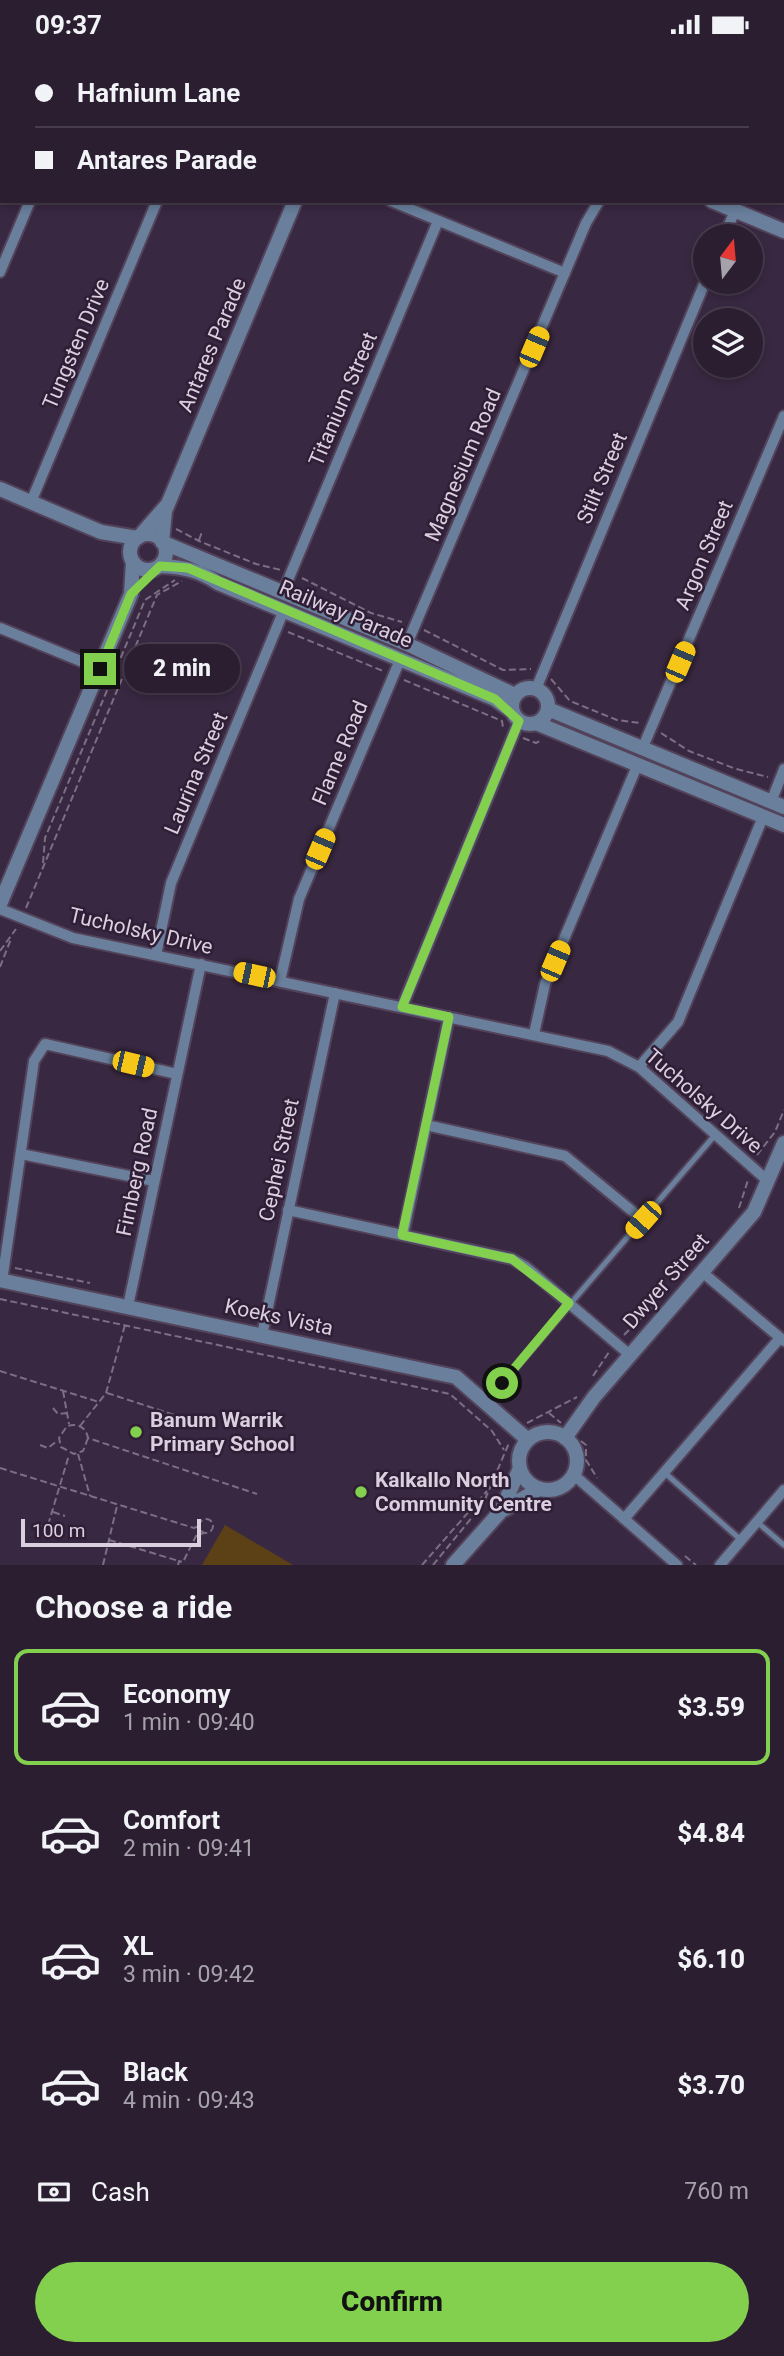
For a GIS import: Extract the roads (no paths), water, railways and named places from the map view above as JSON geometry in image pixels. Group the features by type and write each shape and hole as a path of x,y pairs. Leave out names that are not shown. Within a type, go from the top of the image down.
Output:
{"street":[{"path":"0,272 29,203"},
{"name":"Tungsten Drive","path":"31,502 156,203"},
{"name":"Antares Parade","path":"163,542 168,505 294,203"},
{"path":"396,203 565,273"},
{"name":"Magnesium Road","path":"586,223 590,203"},
{"name":"Magnesium Road","path":"407,644 586,223 598,203"},
{"path":"717,203 784,231"},
{"path":"729,224 735,211"},
{"name":"Titanium Street","path":"283,592 438,221"},
{"name":"Stilt Street","path":"536,689 700,294"},
{"name":"Argon Street","path":"643,747 784,416"},
{"path":"0,489 101,532 138,537 149,534 163,542 166,555 131,594"},
{"name":"Antares Parade","path":"138,537 168,505"},
{"path":"101,532 143,569 157,567"},
{"path":"0,907 131,594 131,547 138,537"},
{"name":"Railway Parade","path":"163,542 186,561 285,610 495,699 516,716"},
{"name":"Railway Parade","path":"157,567 186,561 283,592 407,644 515,695"},
{"name":"Laurina Street","path":"156,955 171,883 285,610"},
{"path":"0,628 100,669"},
{"name":"Flame Road","path":"281,981 299,899 400,660"},
{"path":"402,1007 516,716 515,695 524,689 536,689 545,697 548,709"},
{"path":"537,723 548,709"},
{"path":"548,709 777,804 779,782 784,769"},
{"path":"516,716 784,825"},
{"path":"534,1034 545,984 637,766"},
{"path":"639,1067 678,1022 763,817"},
{"name":"Tucholsky Drive","path":"0,907 22,919 73,938 608,1051 639,1067 768,1181"},
{"name":"Firnberg Road","path":"128,1306 201,964"},
{"name":"Cephei Street","path":"262,1335 335,993"},
{"path":"402,1235 449,1017"},
{"path":"2,1275 34,1061 45,1044 177,1074"},
{"path":"426,1125 565,1156 643,1220"},
{"name":"Dwyer Street","path":"568,1434 630,1355 754,1212 784,1143"},
{"path":"21,1154 154,1181"},
{"path":"288,1210 512,1259 630,1355"},
{"path":"624,1519 782,1340 702,1272"},
{"name":"Koeks Vista","path":"2,1275 128,1306 456,1377 528,1440"},
{"path":"501,1511 539,1489 557,1489 574,1475 576,1452 568,1434 546,1432 528,1440 519,1458 520,1468 524,1477 539,1489"},
{"path":"453,1565 501,1511 520,1468"},
{"path":"574,1475 600,1491 624,1519 677,1565"},
{"path":"720,1565 784,1490"}],"lane":[{"path":"485,1403 715,1135"},
{"path":"664,1473 741,1540"},
{"path":"757,1522 784,1545"}],"place":[{"name":"Banum Warrik Primary School","path":"136,1432"},
{"name":"Kalkallo North Community Centre","path":"361,1492"}]}
